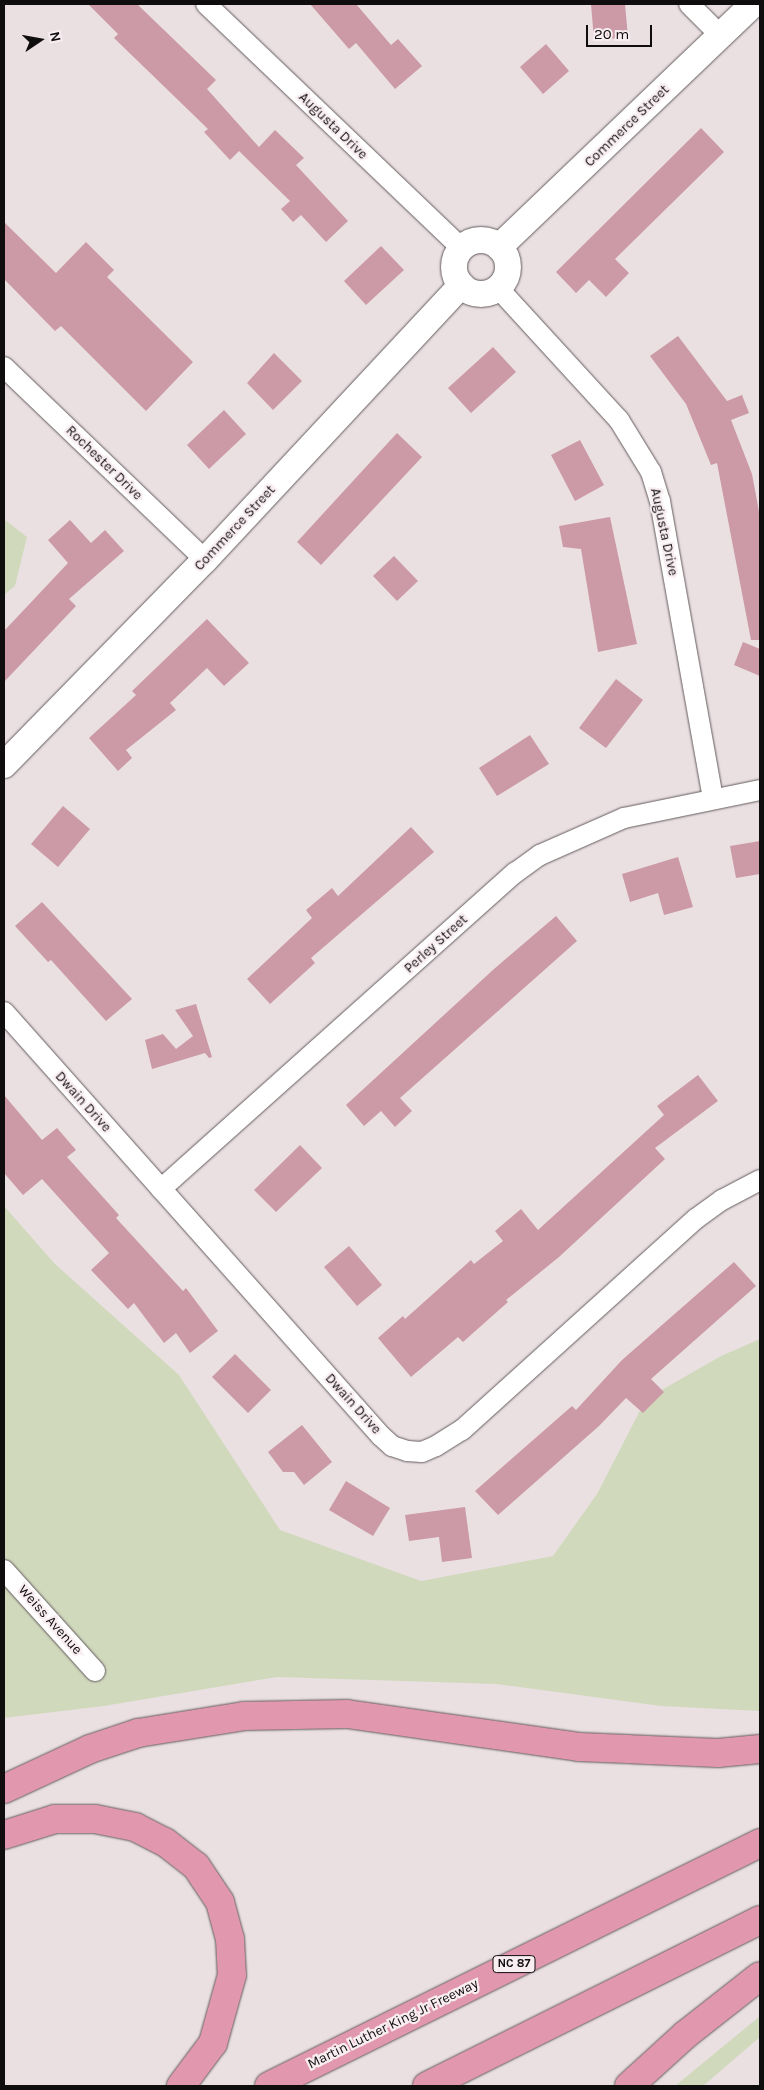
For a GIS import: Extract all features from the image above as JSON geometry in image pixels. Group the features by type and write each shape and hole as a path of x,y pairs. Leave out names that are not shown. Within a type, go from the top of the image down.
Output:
{"highway":[{"path":"4,1789 90,1748 138,1733 244,1716 347,1714 579,1747 718,1752 760,1750"},
{"path":"4,1835 55,1819 96,1819 142,1831 165,1842 196,1866 220,1902 230,1938 232,1975 213,2043 181,2086"},
{"name":"Martin Luther King Jr Freeway","path":"268,2086 760,1843"},
{"path":"427,2086 760,1920"},
{"path":"629,2086 685,2035 760,1976"}],"street":[{"name":"Augusta Drive","path":"206,4 461,248"},
{"path":"689,4 721,36"},
{"name":"Commerce Street","path":"499,247 754,4"},
{"path":"482,240 499,247 504,253 508,271 498,288 477,294 460,285 453,265 461,248 482,240"},
{"name":"Commerce Street","path":"4,765 205,560 460,285"},
{"name":"Augusta Drive","path":"498,288 619,420 651,472 660,501 713,798"},
{"name":"Rochester Drive","path":"4,367 205,560"},
{"name":"Perley Street","path":"162,1189 534,860 581,834 624,818 713,798 760,790"},
{"name":"Dwain Drive","path":"4,1012 381,1436 392,1446 422,1452 462,1430 697,1218 722,1200 760,1180"},
{"name":"Weiss Avenue","path":"4,1570 95,1671"}],"green space":[{"path":"4,519 27,537 15,586 4,595"},
{"path":"4,1206 55,1264 179,1375 280,1530 421,1581 553,1556 597,1494 646,1399 721,1356 760,1339 760,1711 661,1706 496,1684 277,1677 104,1706 4,1718"},
{"path":"760,2016 760,2037 703,2086 675,2086"}],"building":[{"path":"88,4 137,4 216,80 207,89 259,147 275,130 304,158 296,165 348,221 326,242 301,215 293,222 281,209 290,201 239,151 230,160 204,132 208,129 114,38 118,34"},
{"path":"310,4 356,4 391,45 398,39 422,66 395,89 356,43 349,49"},
{"path":"591,4 625,4 628,37 594,40"},
{"path":"546,44 569,71 543,94 520,67"},
{"path":"701,128 724,152 615,259 629,273 606,297 589,280 576,293 556,272"},
{"path":"4,222 56,273 86,242 114,270 107,277 193,362 146,411 61,326 55,331 4,279"},
{"path":"381,246 404,270 366,305 344,281"},
{"path":"678,336 727,401 742,395 749,413 731,420 752,474 760,517 760,640 751,640 717,463 711,465 686,404 650,356"},
{"path":"493,347 516,372 471,413 448,388"},
{"path":"274,353 302,381 273,410 247,383"},
{"path":"224,410 246,434 209,469 187,445"},
{"path":"397,433 422,457 321,565 297,542"},
{"path":"580,440 604,485 575,501 551,455"},
{"path":"610,517 637,644 598,652 581,549 563,547 559,526"},
{"path":"70,520 91,543 105,530 124,551 69,599 76,606 4,682 4,631 68,563 48,540"},
{"path":"394,556 418,581 397,601 373,576"},
{"path":"207,619 249,663 224,686 207,668 170,703 176,710 126,750 132,758 118,771 89,738 136,695 132,691"},
{"path":"743,642 760,649 760,676 734,665"},
{"path":"616,679 643,700 606,748 579,728"},
{"path":"530,735 549,764 497,796 479,768"},
{"path":"63,806 90,829 58,867 31,844"},
{"path":"411,827 434,852 311,958 315,963 270,1004 247,979 312,918 306,910 332,888 338,896"},
{"path":"760,841 760,874 736,878 730,846"},
{"path":"678,857 693,907 664,915 658,893 630,902 622,874"},
{"path":"42,902 132,999 106,1021 51,960 48,962 15,926"},
{"path":"556,916 577,941 400,1098 412,1111 395,1127 381,1111 364,1126 346,1105 494,969"},
{"path":"196,1004 212,1057 209,1058 205,1053 152,1069 145,1040 163,1034 176,1049 193,1036 175,1010"},
{"path":"698,1075 718,1101 655,1148 665,1159 559,1257 506,1300 508,1302 463,1342 458,1337 411,1377 378,1338 403,1316 405,1319 471,1260 474,1264 503,1241 495,1231 521,1209 538,1230 664,1115 657,1106"},
{"path":"4,1095 42,1140 57,1128 76,1150 67,1157 119,1215 116,1218 183,1291 186,1288 218,1331 190,1353 176,1333 164,1343 134,1303 128,1309 91,1270 109,1253 42,1179 23,1195 4,1173"},
{"path":"300,1145 322,1168 276,1212 254,1190"},
{"path":"349,1246 382,1285 357,1306 324,1267"},
{"path":"734,1262 756,1286 651,1379 664,1392 643,1413 626,1398 599,1426 498,1515 475,1491 572,1406 576,1410 622,1360"},
{"path":"235,1354 271,1390 248,1413 212,1377"},
{"path":"302,1425 332,1462 304,1485 294,1472 283,1472 268,1452"},
{"path":"346,1481 390,1508 373,1536 329,1510"},
{"path":"465,1507 472,1558 442,1562 439,1537 409,1541 405,1515"}]}
